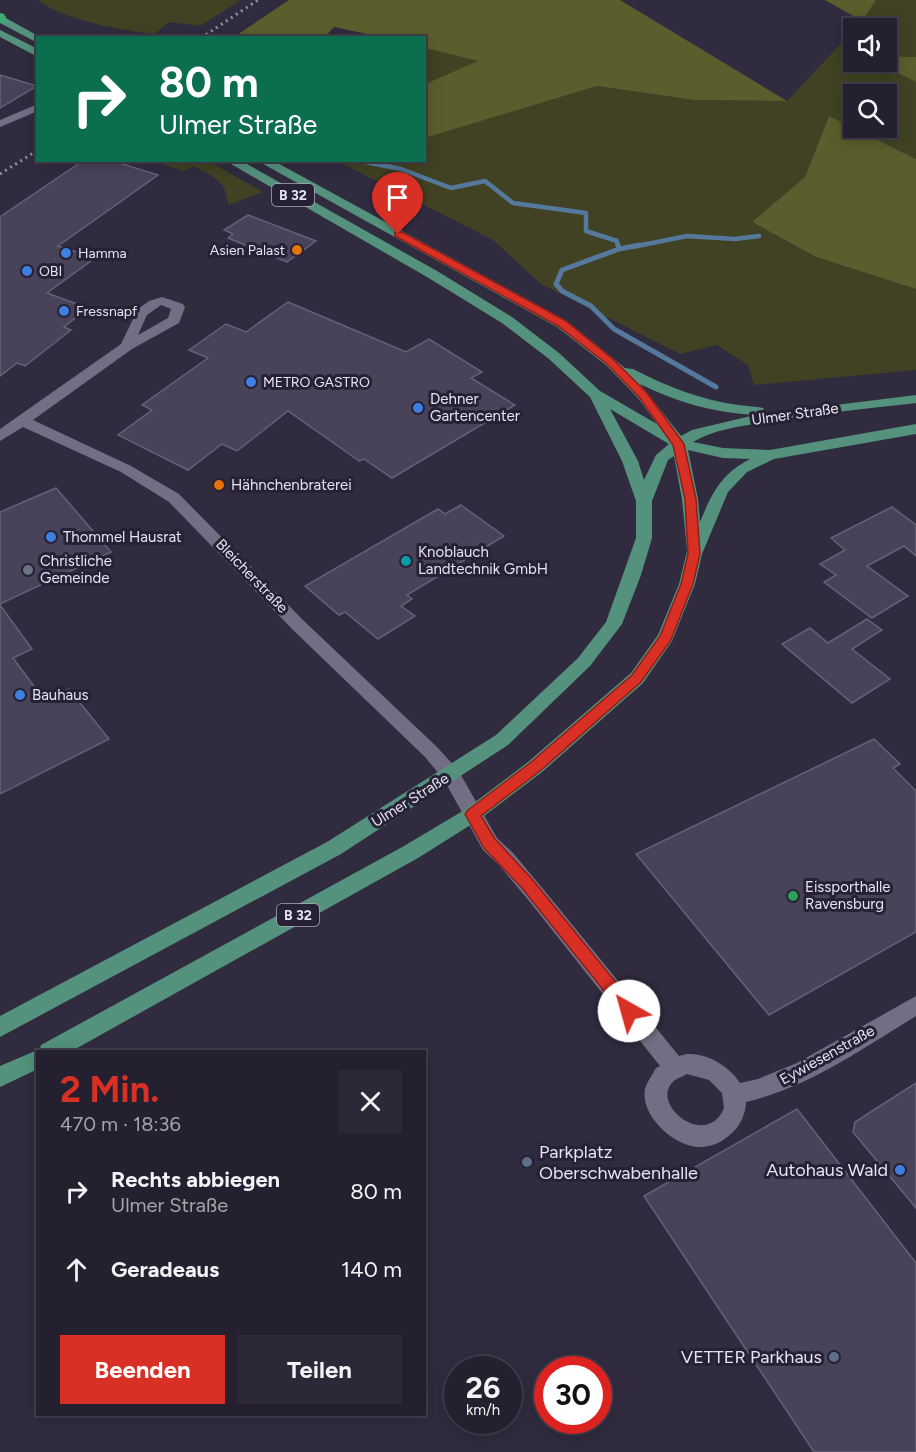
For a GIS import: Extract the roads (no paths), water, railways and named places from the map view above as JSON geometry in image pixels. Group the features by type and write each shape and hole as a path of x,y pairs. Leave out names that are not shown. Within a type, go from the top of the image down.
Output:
{"main road":[{"path":"1,18 36,38"},
{"path":"0,33 36,53"},
{"name":"B 32","path":"234,162 422,268 507,320 554,356 596,394 630,461 644,501"},
{"name":"B 32","path":"53,1050 411,852 473,814 535,767 637,678 666,637 687,584 694,554 690,499 679,444 643,395 611,362 562,324 266,162"},
{"path":"611,362 667,392 696,404 732,410 799,412"},
{"path":"596,394 679,444 723,453 770,455 916,429"},
{"name":"Ulmer Straße","path":"0,1027 334,848 451,775 502,740 584,662 614,624 633,575 644,538 644,501 661,458 679,444 697,433 725,425 799,412 916,399"},
{"path":"694,554 721,490 742,469 770,455"},
{"path":"0,1077 36,1059"}],"street":[{"path":"0,124 36,108"},
{"path":"0,436 127,346"},
{"name":"Bleicherstraße","path":"22,421 126,469 174,498 298,625 431,752 451,775 473,814"},
{"path":"473,814 489,844 506,859 537,896 674,1067"},
{"name":"Eywiesenstraße","path":"734,1094 786,1081 916,1005"},
{"path":"685,1064 710,1067 724,1078 734,1094 735,1105 727,1124 708,1135 696,1136 684,1133 664,1119 656,1096 658,1084 664,1074 674,1067 685,1064"}],"waterway":[{"path":"365,162 401,169 451,188 485,181 513,203 586,213 586,231 617,241 618,247"},
{"path":"632,247 687,236 735,239 759,236"},
{"path":"618,245 619,249"},
{"path":"619,249 640,245"},
{"path":"619,249 562,270 556,284 562,291 591,306 614,329 716,387"}],"railway":[{"path":"204,36 258,0"},
{"path":"0,174 36,151"}],"place":[{"name":"Asien Palast","path":"297,250"},
{"name":"Hamma","path":"66,253"},
{"name":"OBI","path":"27,271"},
{"name":"Fressnapf","path":"64,311"},
{"name":"METRO GASTRO","path":"251,382"},
{"name":"Dehner Gartencenter","path":"418,408"},
{"name":"Hähnchenbraterei","path":"219,485"},
{"name":"Thommel Hausrat","path":"51,537"},
{"name":"Knoblauch Landtechnik GmbH","path":"406,561"},
{"name":"Christliche Gemeinde","path":"28,570"},
{"name":"Bauhaus","path":"20,695"},
{"name":"Eissporthalle Ravensburg","path":"793,896"},
{"name":"Parkplatz Oberschwabenhalle","path":"527,1162"},
{"name":"Autohaus Wald","path":"900,1170"},
{"name":"VETTER Parkhaus","path":"834,1357"}]}
